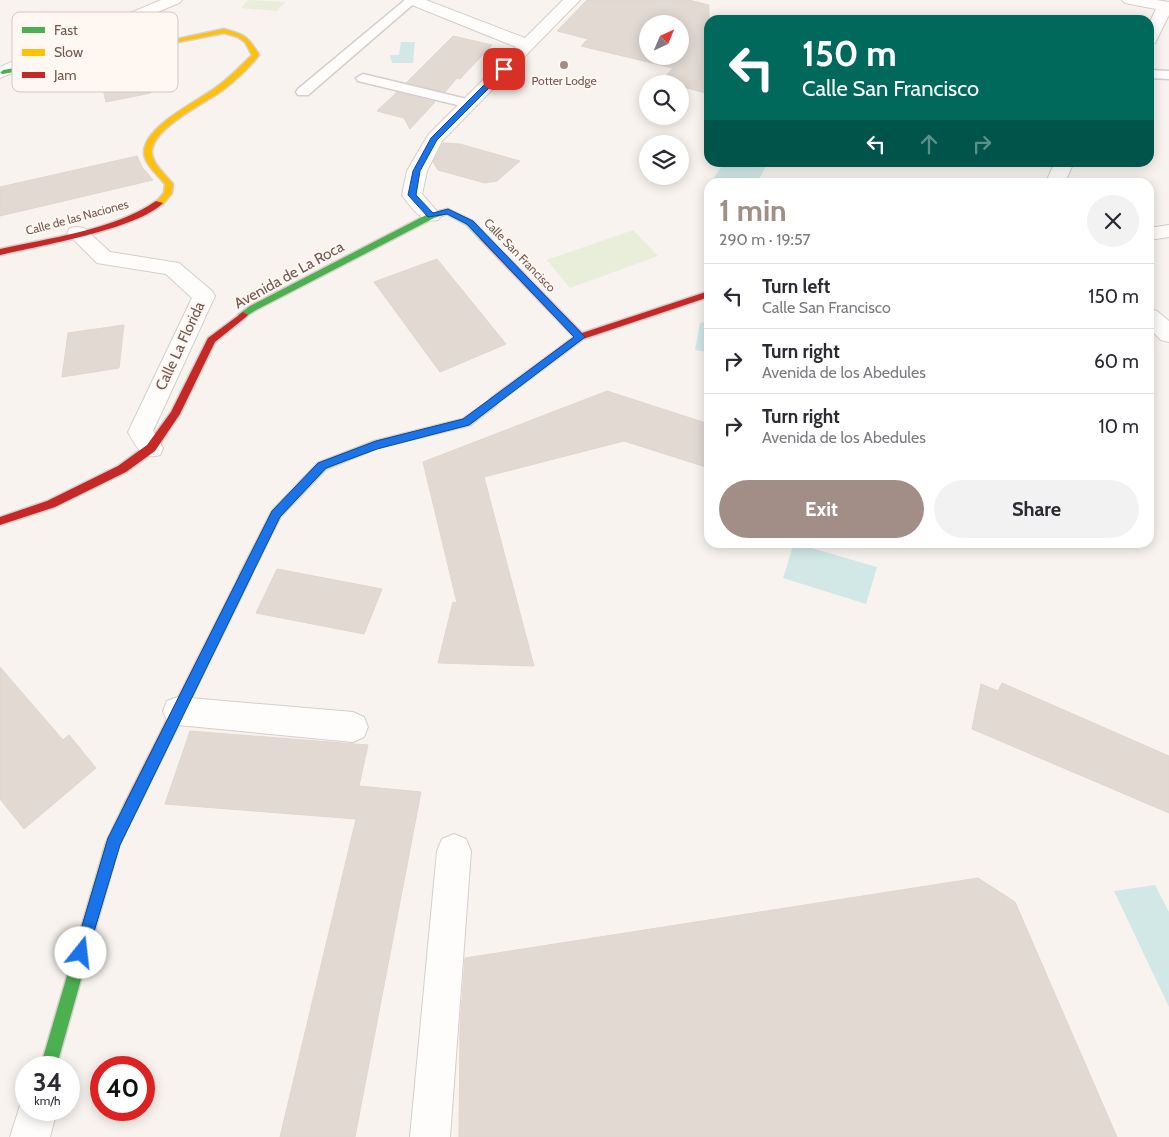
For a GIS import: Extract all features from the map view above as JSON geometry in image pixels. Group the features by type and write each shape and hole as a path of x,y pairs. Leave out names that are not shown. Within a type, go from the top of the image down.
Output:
{"street":[{"path":"147,12 174,0"},
{"path":"412,0 527,46"},
{"path":"431,216 412,195 416,171 434,139 572,0"},
{"path":"1130,0 1167,7 1154,31"},
{"name":"Calle de las Naciones","path":"0,252 116,223 153,209 168,193 170,184 150,162 148,149 156,134 243,70 256,55 254,47 244,36 224,32 178,41"},
{"name":"Calle San Francisco","path":"431,216 448,211 470,223 580,337"},
{"name":"Avenida de La Roca","path":"0,521 51,504 122,469 151,448 175,414 211,340 253,308 431,216"},
{"path":"1154,233 1169,231"},
{"name":"Calle La Florida","path":"78,233 104,258 172,268 204,296 140,432 151,448"},
{"path":"51,1056 113,843 276,514 322,466 376,445 466,422 580,337 704,296"},
{"path":"1154,320 1169,334"},
{"path":"178,711 353,727"},
{"path":"430,1137 454,851"},
{"path":"30,1137 34,1121"}],"lane":[{"path":"303,92 412,0"},
{"path":"1154,74 1169,75"},
{"path":"363,78 470,104"}],"green space":[{"path":"248,0 285,2 277,11 241,8"},
{"path":"633,230 658,256 570,288 547,260"}],"water":[{"path":"401,42 415,42 413,63 392,63 390,55 399,55"},
{"path":"721,167 766,167 759,178 714,178"},
{"path":"704,322 704,351 695,350 700,323"},
{"path":"792,548 811,548 877,567 866,604 783,578"},
{"path":"1155,885 1169,912 1169,1007 1114,891"}],"building":[{"path":"587,0 689,0 709,5 709,15 704,15 704,93 689,88 689,75 667,75 673,68 660,65 689,65 689,15 639,15 639,60 581,46 588,39 557,31"},
{"path":"453,36 492,45 445,92 406,83"},
{"path":"104,92 151,93 106,102"},
{"path":"397,92 435,102 410,129 404,118 377,111"},
{"path":"443,143 460,144 520,161 497,181 485,183 438,170 433,162"},
{"path":"137,156 142,167 153,180 0,216 0,187"},
{"path":"437,259 506,344 440,372 374,282"},
{"path":"124,325 119,368 62,377 68,333"},
{"path":"607,391 704,422 704,466 624,441 484,477 534,666 438,663 453,602 457,603 423,462"},
{"path":"277,569 382,589 364,634 256,613"},
{"path":"0,667 63,740 69,735 96,768 24,829 0,799"},
{"path":"1002,683 1169,756 1169,813 972,729 981,684 998,691"},
{"path":"190,731 368,745 359,786 421,792 355,1137 280,1137 356,819 165,804"},
{"path":"978,878 1015,902 1117,1137 459,1137 460,1026 465,958"}],"traffic: fast":[{"path":"3,72 12,70"},
{"path":"243,315 253,308 431,216 448,211 470,223 484,238"},
{"path":"245,576 276,514 322,466 375,445 466,422 493,402"},
{"path":"51,1056 113,843 131,806"}],"traffic: slow":[{"path":"159,203 168,193 169,184 156,169 149,157 150,143 166,125 219,89 256,55 248,41 240,36 224,31 178,40"}],"traffic: jam":[{"path":"0,252 109,226 148,211 159,203"},
{"path":"484,238 580,337"},
{"path":"493,402 580,337 704,296"},
{"path":"0,521 51,504 122,469 151,448 175,414 211,340 243,315"},
{"path":"131,806 245,576"}],"place":[{"name":"Potter Lodge","path":"564,65"}],"route":[{"path":"81,953 113,843 276,514 322,466 376,445 466,422 580,337 470,223 448,211 431,216 412,195 416,171 434,139 504,69"}]}
